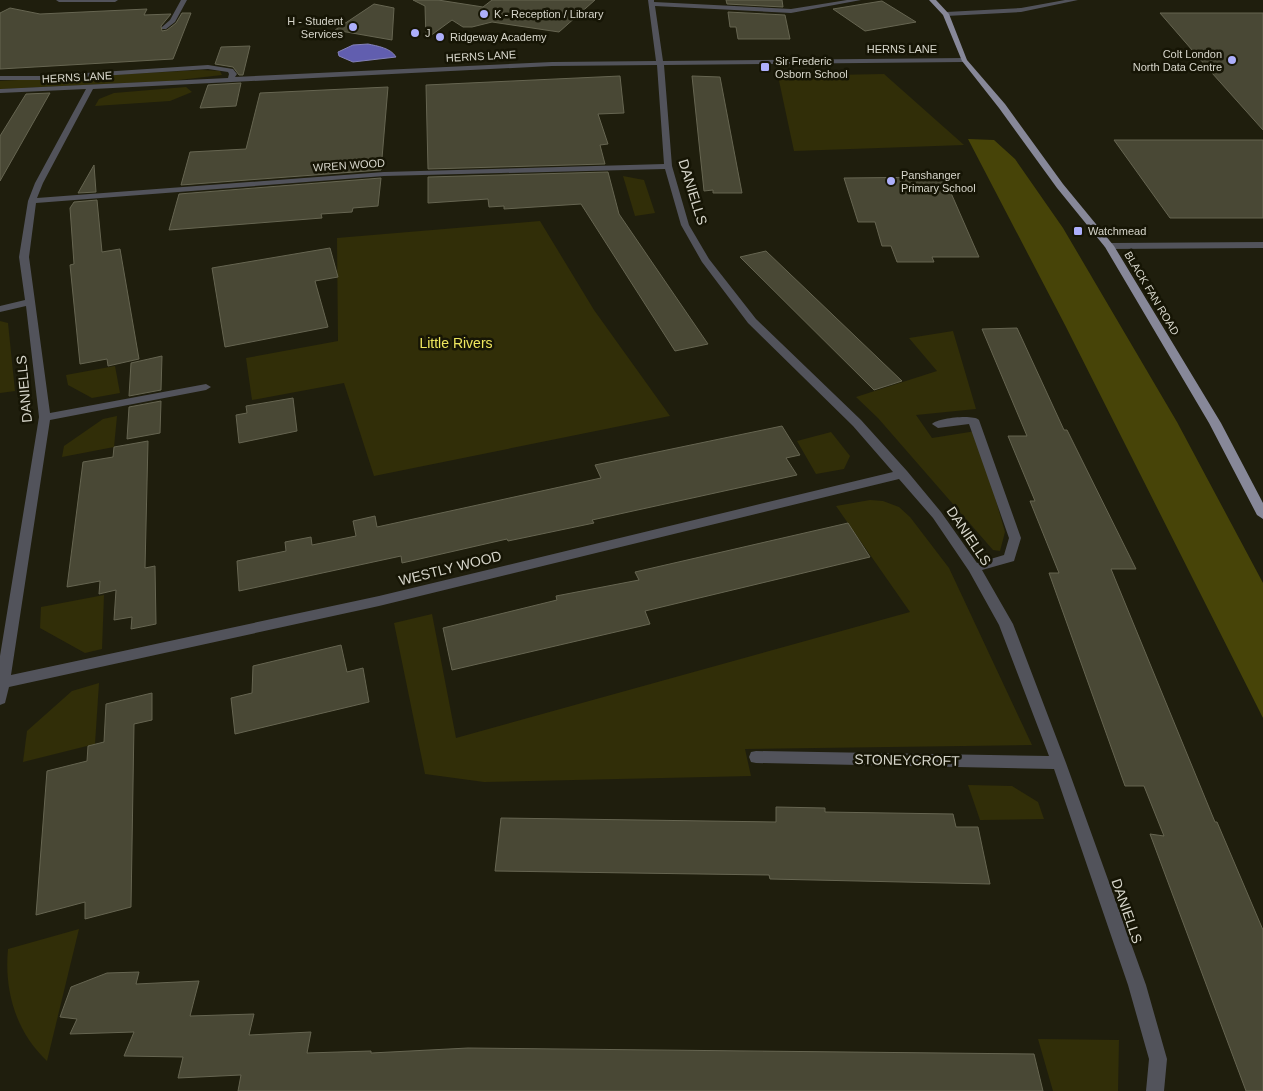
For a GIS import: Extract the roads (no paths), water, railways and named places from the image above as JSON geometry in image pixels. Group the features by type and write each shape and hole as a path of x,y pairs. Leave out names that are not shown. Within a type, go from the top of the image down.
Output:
{"main road":[{"name":"BLACK FAN ROAD","path":"932,0 946,14 964,60 1008,112 1060,186 1109,246 1215,423 1263,515"}],"street":[{"path":"59,0 115,0"},
{"path":"164,28 173,20 184,0"},
{"path":"651,2 792,11 858,0"},
{"path":"946,14 1021,10 1075,0"},
{"name":"DANIELLS","path":"651,2 660,62 668,166 685,225 705,260 752,320 857,423 937,515 974,568 1006,624 1059,763 1140,995 1158,1059 1155,1091"},
{"name":"HERNS LANE","path":"0,91 552,64 964,60"},
{"path":"195,82 200,88 207,89 544,71 552,69 552,64"},
{"path":"0,78 49,78 208,67 231,70 233,74 230,80"},
{"name":"DANIELLS","path":"0,699 44,417 24,257 32,201 39,183 90,88"},
{"name":"WREN WOOD","path":"32,201 384,174 668,166"},
{"path":"1109,246 1263,245"},
{"path":"0,309 29,302"},
{"path":"44,417 206,387"},
{"path":"938,424 973,420 1015,538 1010,558 974,568"},
{"name":"WESTLY WOOD","path":"2,683 379,601 903,474"},
{"name":"STONEYCROFT","path":"756,757 1059,763"}],"place":[{"name":"K - Reception / Library","path":"484,14"},
{"name":"H - Student Services","path":"353,27"},
{"name":"J","path":"415,33"},
{"name":"Ridgeway Academy","path":"440,37"},
{"name":"Colt London North Data Centre","path":"1232,60"},
{"name":"Sir Frederic Osborn School","path":"765,67"},
{"name":"Panshanger Primary School","path":"891,181"},
{"name":"Watchmead","path":"1078,231"}],"park label":[{"name":"Little Rivers","path":"456,343"}]}
